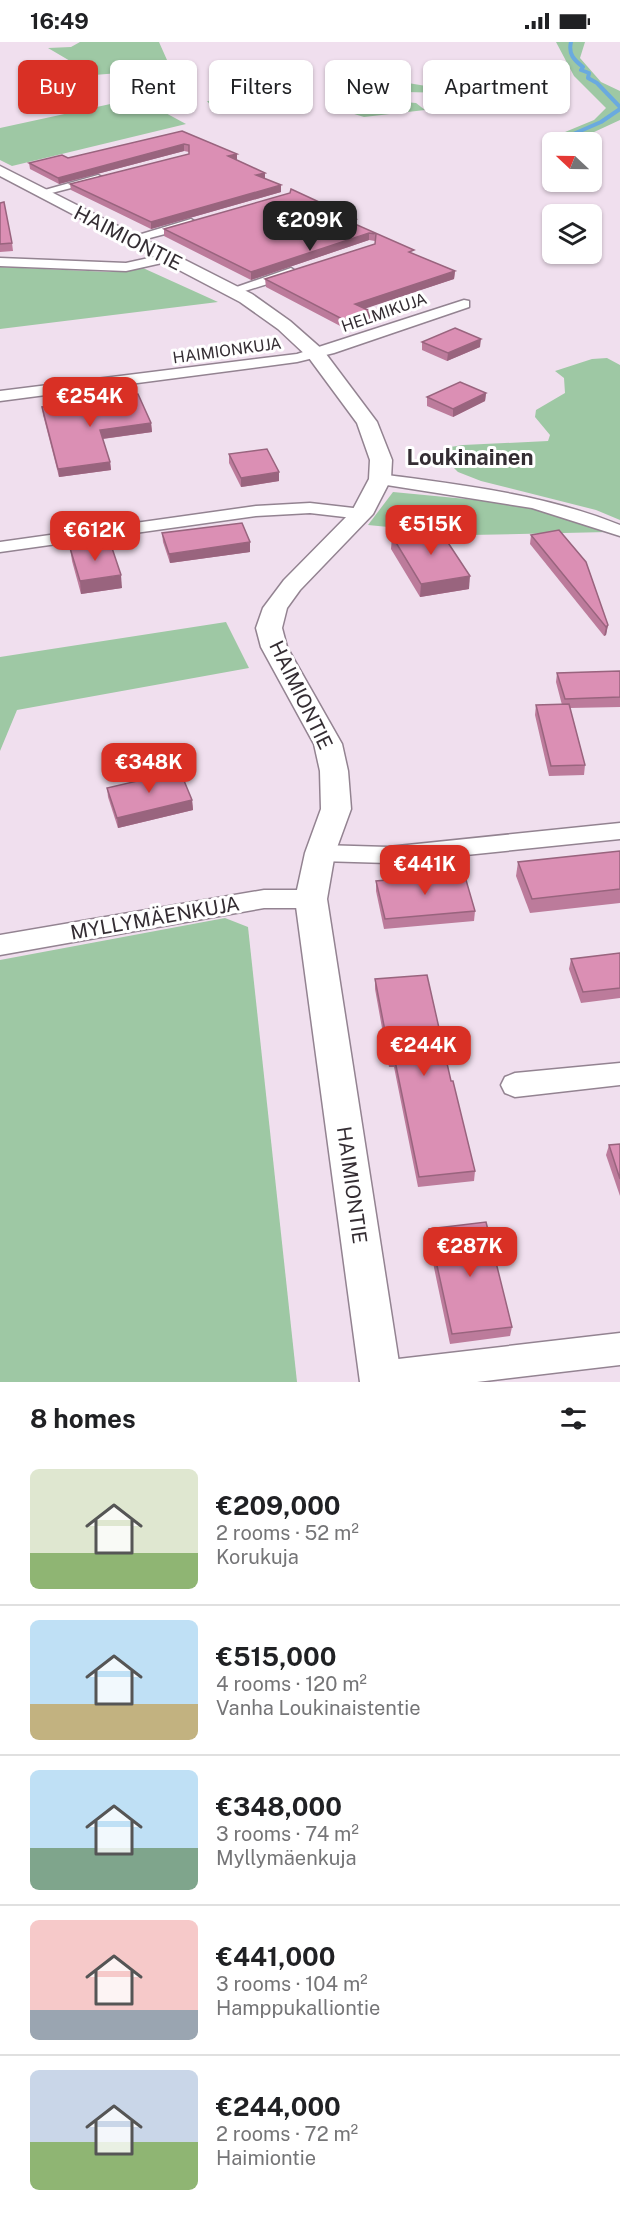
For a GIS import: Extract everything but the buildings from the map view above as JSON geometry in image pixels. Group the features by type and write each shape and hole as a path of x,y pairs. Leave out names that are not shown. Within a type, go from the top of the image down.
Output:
{"street":[{"name":"HAIMIONTIE","path":"0,170 40,193 232,291 284,325 316,354 367,422 381,460 380,479 362,514 292,585 275,608 269,628 274,647 328,744 336,789 336,809 320,853 311,899 381,1379"},
{"path":"40,193 107,176"},
{"path":"131,239 208,218"},
{"path":"0,262 126,267 167,258"},
{"path":"232,291 306,267"},
{"name":"HELMIKUJA","path":"316,354 464,304"},
{"name":"HAIMIONKUJA","path":"0,396 270,363 316,354"},
{"path":"380,479 527,501 576,513 620,531"},
{"path":"0,547 256,511 310,508 362,514"},
{"path":"320,853 388,855 620,831"},
{"name":"MYLLYMÄENKUJA","path":"0,945 264,899 311,899"},
{"path":"514,1085 620,1074"},
{"path":"381,1379 620,1349"}],"green space":[{"path":"80,42 159,42 167,60 110,60 110,74 98,75 98,60 68,60 48,48 71,47"},
{"path":"556,42 585,42 580,58 601,82 620,91 620,120 594,132 565,132 594,120 606,108 574,76 570,68 570,60 566,60"},
{"path":"411,84 423,86 423,92 411,92"},
{"path":"411,103 416,103 423,110 411,112"},
{"path":"110,104 110,114 168,114 186,124 12,166 0,160 0,128 64,114 98,114 98,107"},
{"path":"354,114 390,114 364,117"},
{"path":"0,267 110,272 143,268 218,302 0,329"},
{"path":"607,358 620,365 620,520 596,510 481,481 458,472 445,459 444,448 548,441 550,435 535,417 536,410 565,393 564,378 555,371 592,359"},
{"path":"393,492 508,503 564,514 608,532 470,535 368,525"},
{"path":"226,622 249,668 17,710 0,751 0,657"},
{"path":"225,918 248,927 297,1382 0,1382 0,960"}],"waterway":[{"path":"571,42 571,53 583,67 581,70 589,73 588,78 597,83 620,107"},
{"path":"578,132 601,122 620,109"}],"district":[{"name":"Loukinainen","path":"470,457"}]}
